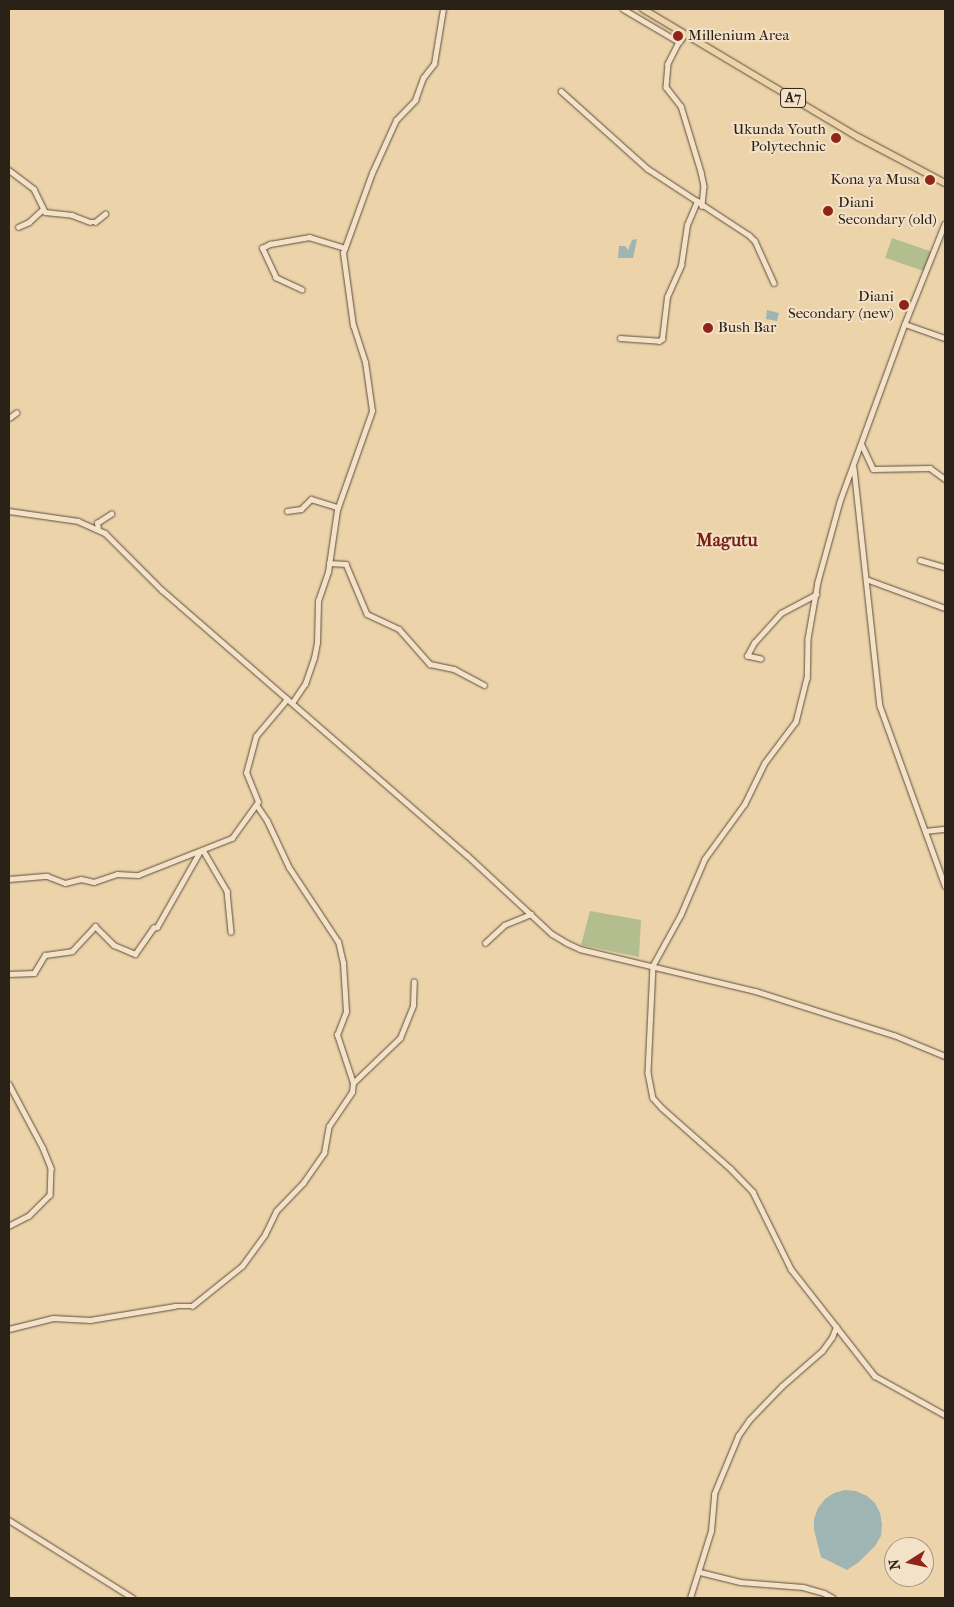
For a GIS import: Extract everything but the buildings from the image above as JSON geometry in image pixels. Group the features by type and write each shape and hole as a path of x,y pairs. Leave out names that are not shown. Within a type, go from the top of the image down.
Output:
{"highway":[{"name":"A7","path":"643,9 858,137 945,183"}],"street":[{"path":"292,703 305,684 314,658 318,601 329,563 338,506 372,411 365,362 353,326 343,260 344,248 372,173 396,120 415,100 422,78 434,64 443,9"},
{"path":"623,9 680,42"},
{"path":"685,34 668,64 666,87 681,106 701,172 704,186 702,206"},
{"path":"561,91 648,169 755,241 774,284"},
{"path":"9,170 34,189 43,209 52,214 72,215 90,222 100,220 106,214"},
{"path":"620,338 660,341 662,339 667,296 681,266 687,225 697,201"},
{"path":"18,227 29,222 43,209"},
{"path":"945,224 905,324 840,502 816,594 808,639 807,678 796,722 765,763 744,804 705,859 681,915 653,966 648,1073 653,1098 746,1183 758,1201 788,1264 875,1376 945,1415"},
{"path":"302,290 276,278 262,248 270,244 309,237 344,248"},
{"path":"905,324 945,338"},
{"path":"9,418 16,414"},
{"path":"862,445 873,470 930,468 945,480"},
{"path":"854,467 880,706 945,886"},
{"path":"287,511 301,509 312,499 338,506"},
{"path":"9,511 78,521 105,533 162,590 467,855 552,934 572,946 754,991 894,1035 945,1056"},
{"path":"98,529 97,523 111,514"},
{"path":"920,560 945,567"},
{"path":"329,563 346,564 367,614 399,629 430,664 454,669 484,685"},
{"path":"866,578 945,608"},
{"path":"761,659 747,656 754,643 781,612 816,594"},
{"path":"9,1329 53,1318 90,1320 174,1306 189,1307 196,1303 242,1266 265,1234 276,1211 306,1180 324,1153 329,1126 352,1092 353,1082 337,1036 346,1012 347,1000 346,977 338,942 289,868 267,821 257,806 257,798 247,777 247,766 256,736 287,699"},
{"path":"9,879 47,876 65,883 81,878 94,882 117,874 138,875 201,851 236,835 257,806"},
{"path":"925,830 945,829"},
{"path":"201,851 227,891 231,932"},
{"path":"9,974 34,973 46,955 72,951 94,926 114,945 135,954 153,928 157,927 201,851"},
{"path":"485,942 504,924 531,914"},
{"path":"353,1082 400,1038 413,1005 414,982"},
{"path":"9,1084 43,1148 50,1168 50,1195 28,1216 9,1226"},
{"path":"690,1598 700,1572 711,1531 714,1494 738,1436 749,1420 782,1386 822,1351 836,1326"},
{"path":"9,1520 133,1598"},
{"path":"700,1572 740,1582 803,1587 824,1593 833,1598"}],"green space":[{"path":"892,238 932,252 925,272 885,258"},
{"path":"590,911 641,920 639,957 581,945"}],"water":[{"path":"637,239 633,258 618,258 619,246 625,246 628,250 632,240"},
{"path":"767,310 779,313 777,321 766,319"},
{"path":"845,1490 856,1491 867,1496 875,1503 880,1513 882,1524 881,1536 875,1546 859,1562 847,1570 821,1557 814,1530 814,1519 818,1508 825,1499 834,1493"}],"place":[{"name":"Millenium Area","path":"678,36"},
{"name":"Ukunda Youth Polytechnic","path":"836,138"},
{"name":"Kona ya Musa","path":"930,180"},
{"name":"Diani Secondary (old)","path":"828,211"},
{"name":"Diani Secondary (new)","path":"904,305"},
{"name":"Bush Bar","path":"708,328"}],"district":[{"name":"Magutu","path":"727,541"}]}
